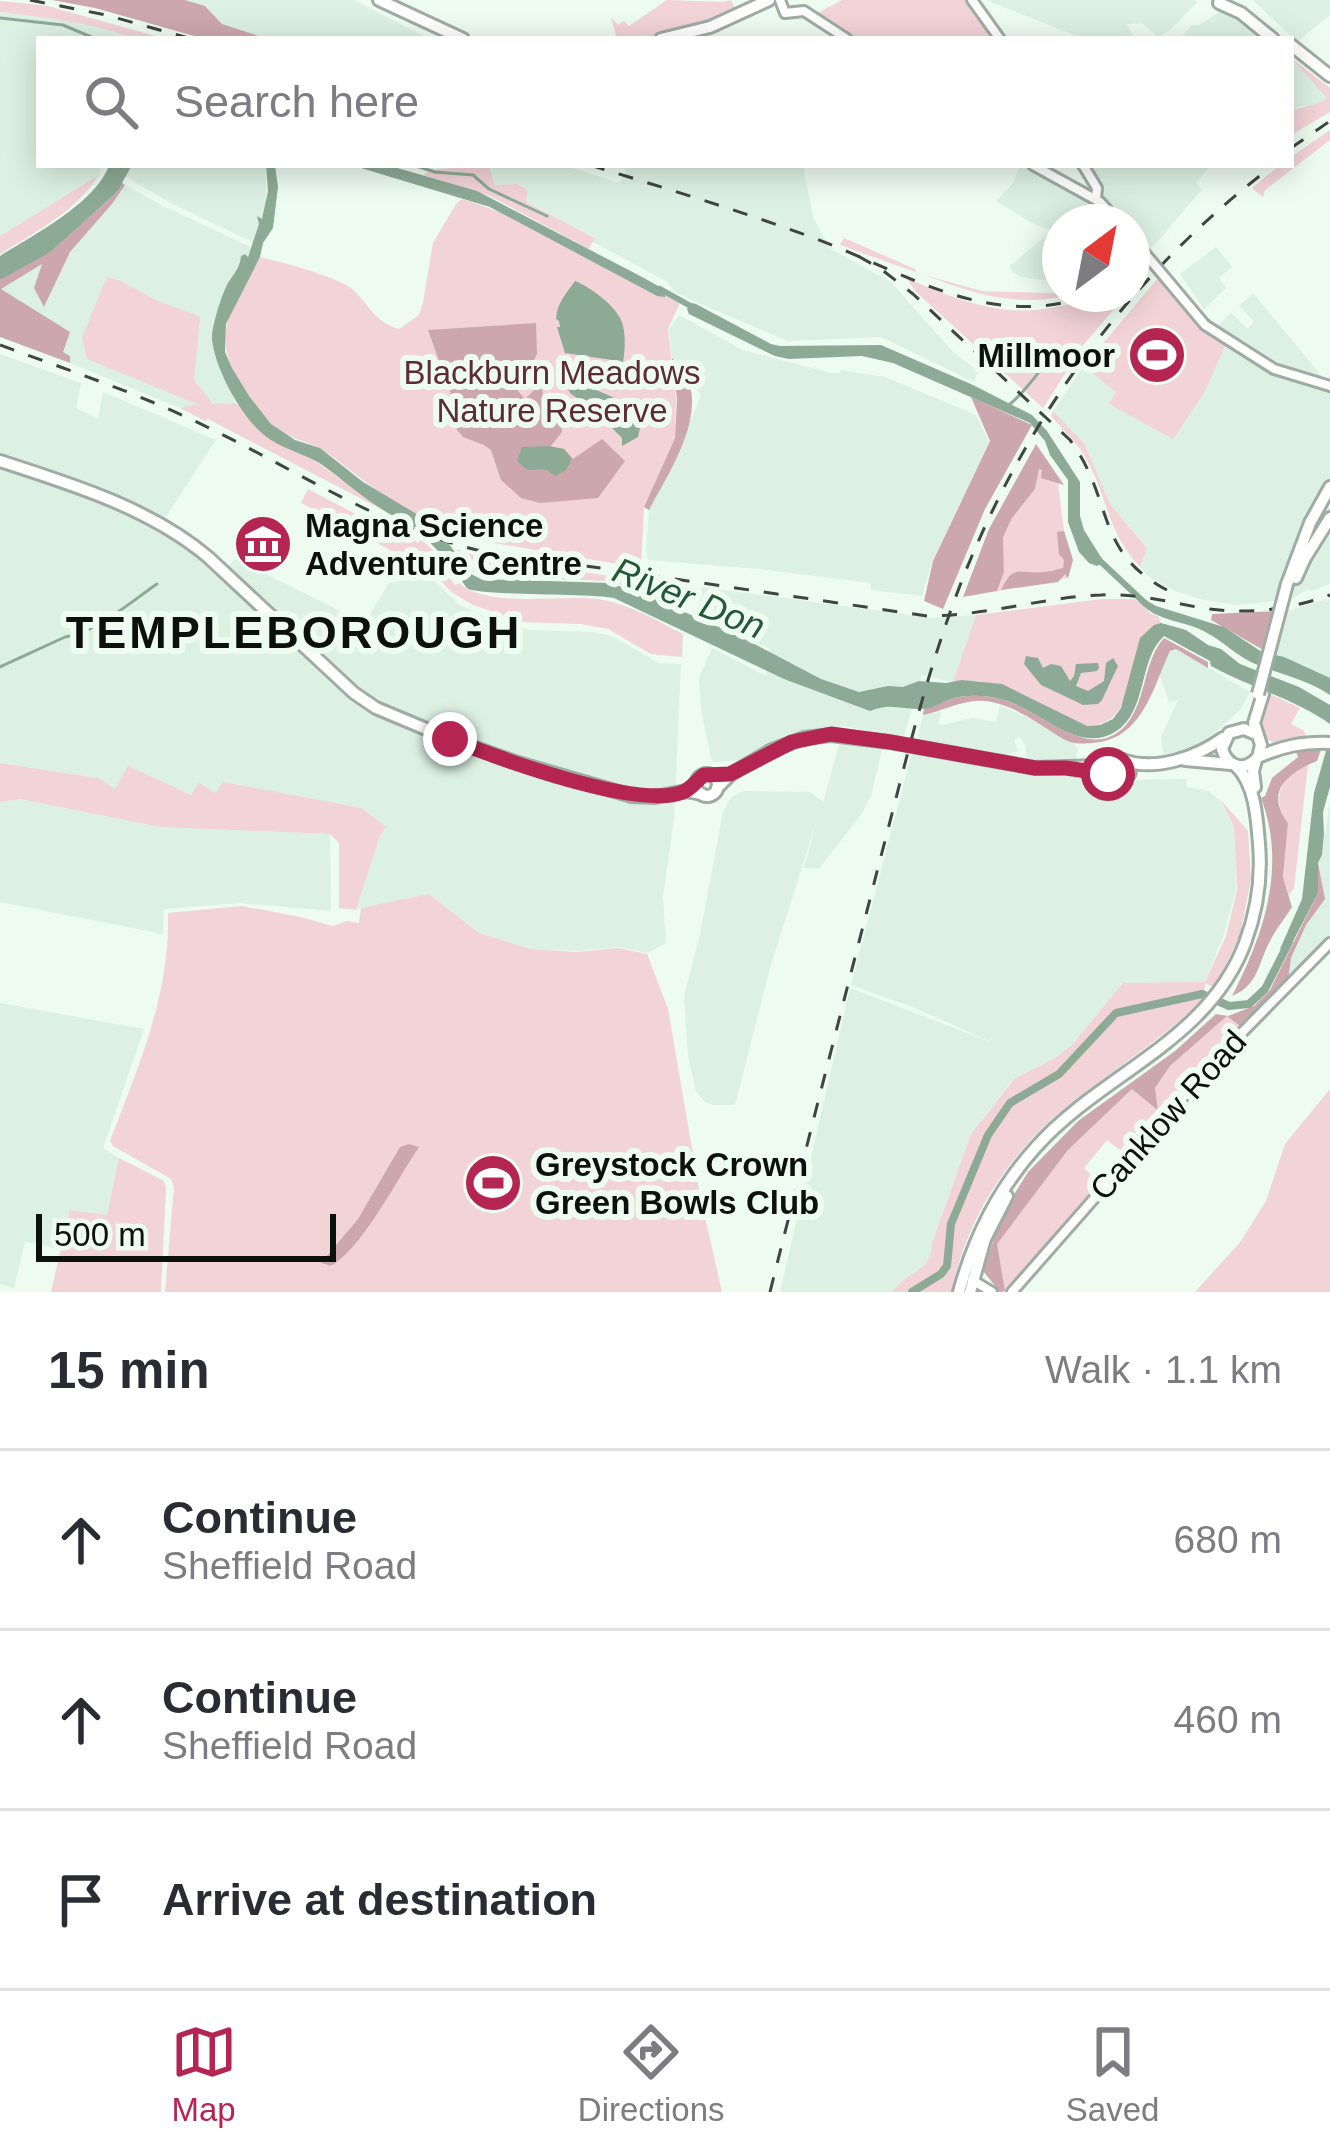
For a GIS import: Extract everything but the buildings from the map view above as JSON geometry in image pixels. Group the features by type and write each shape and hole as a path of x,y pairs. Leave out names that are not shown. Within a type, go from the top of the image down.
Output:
{"main road":[{"path":"379,0 457,36"},
{"path":"673,36 710,27 769,0"},
{"path":"1223,1 1269,36"},
{"path":"1223,1 1278,36"},
{"path":"1294,51 1330,80"},
{"path":"0,461 76,486 184,538 354,693 376,707 492,755 621,794 655,797 686,791 712,795 715,782 792,742 831,734 1035,768 1118,761 1146,765"},
{"path":"959,1292 971,1287 986,1239 1009,1192 1037,1153 1086,1108 1177,1043 1222,994 1246,955 1264,889 1265,841 1253,777 1257,759 1254,723 1290,584 1326,513 1330,487"},
{"path":"1222,994 1250,931 1260,870 1255,810 1246,778 1223,753 1222,744 1260,694"},
{"path":"1066,768 1105,772 1119,780 1146,765 1209,748 1244,728 1280,747"},
{"path":"1176,759 1249,766 1280,747 1327,743"},
{"path":"1118,761 1129,766 1128,775"},
{"path":"1112,776 1109,769 1118,761"},
{"path":"686,791 704,775 715,782"},
{"path":"698,780 701,794"},
{"path":"959,1292 989,1212 1036,1146 1094,1095 1205,1014"}],"street":[{"path":"780,0 785,13 805,11 842,36"},
{"path":"972,0 998,36"},
{"path":"1038,168 1104,204"},
{"path":"1085,168 1096,198"},
{"path":"1150,259 1205,325 1274,369 1330,386"},
{"name":"Canklow Road","path":"1012,1292 1220,1054 1330,944"},
{"path":"965,1269 971,1287 992,1292"}],"shaded area":[{"path":"52,0 185,0 205,6 222,24 259,36 194,36"},
{"path":"185,0 354,0 424,36 259,36 222,24 205,6"},
{"path":"986,0 1197,2 1160,36 1142,23 1127,24 1133,36 1074,35"},
{"path":"1253,0 1330,0 1330,15 1297,42"},
{"path":"1221,11 1260,36 1183,36 1192,25"},
{"path":"0,12 69,20 129,36 36,36 36,168 101,168 99,175 0,236"},
{"path":"1294,62 1328,98 1294,110"},
{"path":"108,168 130,168 117,192 52,251 0,280 0,256 78,205"},
{"path":"130,168 266,168 266,207 253,242 125,176"},
{"path":"266,168 275,168 273,228 226,324 225,352 232,368 271,424 295,440 320,448 363,482 435,525 471,574 481,579 610,583 859,692 919,681 1002,684 1087,726 1113,719 1121,708 1140,638 1161,623 1186,630 1240,664 1330,705 1330,724 1211,666 1210,661 1164,636 1150,658 1126,723 1100,738 1085,738 991,697 955,698 924,709 870,711 784,679 614,598 467,588 412,527 321,464 261,432 225,381 212,340 213,328 241,256 248,257 268,191"},
{"path":"361,168 397,168 477,191 644,278 665,290 665,297 657,296 490,207"},
{"path":"490,168 572,168 619,183 627,170 623,168 804,168 813,217 829,248 891,282 952,351 978,371 974,382 881,337 788,341 675,292 666,281 593,242 595,237 525,202 528,190 518,184 493,185"},
{"path":"1019,168 1032,168 1092,201 1102,187 1091,168 1208,168 1196,183 1202,189 1150,248 1150,204 1042,204 1042,227 996,201 1013,183"},
{"path":"121,182 125,185 112,204 70,252 44,307 34,288 42,264 1,289 70,332 63,352 70,356 70,363 0,337 0,280 52,251 117,192"},
{"path":"125,185 251,247 248,257 241,256 226,289 212,339 235,403 180,408 70,363 70,356 0,289 44,263 45,305 70,252"},
{"path":"1042,239 1042,280 1021,277 1010,266"},
{"path":"1216,247 1232,267 1219,278 1226,288 1204,309 1180,274"},
{"path":"575,281 600,296 620,318 624,356 622,368 614,372 612,360 565,353 556,319"},
{"path":"1253,293 1330,386 1330,480 1316,502 1330,508 1330,584 1292,599 1237,605 1175,591 1149,577 1140,567 1147,547 1110,504 1084,443 1053,411 1084,366 1117,392 1110,403 1204,393 1226,344 1260,365 1211,331 1231,313 1248,329 1254,321 1239,306"},
{"path":"691,303 780,346 881,345 1032,415 1080,482 1084,530 1104,562 1089,563 1079,552 1068,522 1068,480 1030,423 893,363 862,356 775,356 689,314"},
{"path":"679,315 743,350 831,373 841,370 885,377 976,415 989,442 932,562 922,596 871,590 870,583 648,560 649,509 701,395 672,358 669,329"},
{"path":"536,323 537,354 518,391 525,399 542,382 544,414 561,416 562,432 550,447 564,449 573,459 602,439 625,461 598,498 540,503 521,498 501,480 491,450 457,430 451,394 428,330"},
{"path":"0,354 81,383 76,408 98,419 103,392 216,440 158,529 182,542 219,576 235,559 365,623 389,583 408,580 416,571 460,605 500,623 611,636 659,663 681,664 674,819 663,897 666,943 648,953 618,947 531,949 479,933 429,894 356,910 386,827 362,808 223,783 216,793 192,795 176,790 116,790 98,778 0,763"},
{"path":"672,358 685,374 691,412 679,454 649,510 644,507 675,438"},
{"path":"572,379 631,406 642,419 638,437 622,446 622,438 570,393"},
{"path":"971,397 1032,425 985,509 943,609 924,601 933,561 990,441"},
{"path":"1036,444 1064,485 1041,478 1039,469 1035,489 1003,538 1004,572 997,591 963,597 989,529"},
{"path":"522,447 564,449 572,459 555,476 547,470 528,469 517,460"},
{"path":"1064,531 1073,560 1068,578 1065,574 1058,582 1001,590 1014,573 1063,568 1057,532"},
{"path":"702,587 932,618 976,615 953,682 922,675 903,739 844,726 798,732 743,760 712,762 699,678 712,648 766,676 770,649 697,615"},
{"path":"1142,598 1224,627 1262,652 1330,678 1330,695 1253,663 1205,631 1158,615 1139,601"},
{"path":"1330,598 1330,678 1276,655 1288,611"},
{"path":"1276,611 1265,651 1211,620 1212,614"},
{"path":"1164,638 1208,662 1208,668 1176,649 1170,651 1143,710 1123,733 1109,740 1071,742 1015,710 985,701 923,715 924,709 949,699 991,697 1011,702 1076,736 1108,738 1130,719"},
{"path":"1176,649 1250,692 1240,710 1194,750 1163,754 1161,737 1178,700 1169,702 1159,673 1170,651"},
{"path":"1026,656 1038,658 1043,668 1061,666 1070,681 1076,664 1098,663 1097,671 1081,673 1076,686 1088,691 1104,681 1106,663 1113,658 1118,666 1102,700 1083,705 1041,685 1024,664"},
{"path":"1000,705 1076,743 1075,763 1027,761 1020,737 1014,740 1018,751 1005,756 919,739 923,715 941,712 941,725 973,718 996,722"},
{"path":"1330,737 1330,787 1323,812 1318,893 1287,953 1280,949 1302,899 1314,793"},
{"path":"841,738 883,746 871,796 819,869 804,868 817,820 770,968 735,1105 713,1105 696,1091 684,996 723,812 731,797 743,791 810,792 823,802"},
{"path":"1294,747 1322,747 1317,761 1289,777 1279,792 1278,802 1288,823 1283,877 1292,907 1253,980 1232,996 1262,924 1272,874 1269,823 1261,798 1272,778 1298,757"},
{"path":"912,752 1040,774 1102,776 1118,789 1138,780 1186,779 1187,787 1209,791 1220,801 1234,826 1236,890 1205,982 1123,984 1072,1045 1012,1080 971,1134 927,1266 892,1292 780,1292 850,988 993,1043 851,985"},
{"path":"20,799 160,827 330,834 331,911 240,903 164,909 163,934 0,902 0,802"},
{"path":"1330,800 1330,936 1288,981 1291,958 1325,899 1318,863"},
{"path":"1318,863 1325,899 1291,958 1288,981 1241,1027 1227,1016 1170,1066 1155,1088 1158,1111 1132,1089 1068,1150 997,1244 1005,1291 1000,1292 983,1271 1003,1212 1028,1172 1078,1121 1175,1051 1216,1014 1228,1016 1254,1006 1270,990 1318,893"},
{"path":"0,1003 144,1029 103,1148 119,1158 107,1215 70,1210 61,1249 25,1242 14,1288 0,1284"},
{"path":"400,1147 419,1147 360,1239 333,1265 321,1263 358,1219"}],"green space":[{"path":"667,0 731,0 734,6 732,14 652,36 616,36 611,17 618,25 624,21 629,26"},
{"path":"842,0 965,0 991,36 849,36 816,14"},
{"path":"0,1 48,6 155,36 128,36 0,12"},
{"path":"1294,60 1330,88 1330,112 1294,133 1294,111 1327,98"},
{"path":"1330,130 1330,140 1294,168 1294,155"},
{"path":"490,168 494,185 517,184 528,190 526,202 595,238 589,249 490,196 423,175 432,170"},
{"path":"1276,168 1294,168 1265,190 1263,197 1252,188"},
{"path":"99,175 67,210 0,254 0,236"},
{"name":"Blackburn Meadows Nature Reserve","path":"462,199 503,213 657,296 680,303 668,329 675,438 644,507 641,568 443,537 324,451 277,429 237,379 229,361 227,328 238,295 260,257 346,285 381,320 399,329 419,315 433,243"},
{"path":"844,238 915,269 917,272 840,245"},
{"path":"923,275 982,291 1042,293 1042,299 1011,299"},
{"path":"107,277 200,318 194,380 213,404 235,403 261,432 317,462 379,508 180,408 197,404 87,359 82,337"},
{"name":"Millmoor","path":"1159,277 1205,331 1226,344 1204,393 1173,439 1109,404 1116,392 1084,366 1130,312 1150,312 1150,288"},
{"path":"906,278 956,298 1008,310 1112,312 1085,343 1043,408"},
{"path":"1053,411 1084,443 1110,504 1147,548 1140,567 1115,529 1084,455 1051,416"},
{"path":"1039,468 1042,478 1058,483 1073,560 1068,578 997,591 1004,572 1003,539 1012,518 1035,489"},
{"path":"308,489 382,528 403,532 418,543 421,539 445,562 441,567 455,585 488,596 581,598 620,604 683,634 682,657 651,654 608,629 522,622 473,605 450,591 435,574 301,503"},
{"path":"456,549 478,557 687,587 685,610 609,581 482,577"},
{"path":"1137,599 1161,623 1139,648 1125,697 1106,721 1087,726 1006,688 953,682 976,615"},
{"path":"1266,692 1300,708 1291,724 1307,737 1278,743 1267,739 1257,725"},
{"path":"0,763 98,778 115,789 128,766 191,795 199,783 216,793 223,782 362,808 386,827 356,910 339,908 339,843 330,834 160,827 20,799 0,802"},
{"path":"1308,765 1294,888 1289,895 1283,877 1288,823 1279,797 1285,781"},
{"path":"1220,799 1248,831 1251,879 1240,935 1215,988 1205,983 1204,999 1052,1119 1017,1156 976,1220 952,1292 892,1292 928,1260 971,1134 1014,1079 1072,1045 1123,983 1205,982 1226,936 1237,890 1234,826"},
{"path":"429,894 479,933 531,949 618,948 647,954 668,1009 722,1292 165,1292 174,1187 171,1179 110,1141 158,1001 168,913 241,906 333,926 359,923 361,908"},
{"path":"1227,1016 1241,1027 1125,1154 1107,1140 1084,1168 1100,1184 1002,1292 996,1244 1068,1150 1132,1089 1156,1110 1155,1088 1170,1066"},
{"path":"1330,1089 1330,1292 1195,1292 1241,1241 1266,1201 1285,1144"},
{"path":"119,1158 164,1181 161,1292 51,1292 70,1210 107,1215"}],"waterway":[{"path":"0,18 63,25 89,36"},
{"path":"422,168 473,175 489,189 547,216"},
{"path":"660,289 696,309"},
{"path":"1009,405 1058,349"},
{"path":"1099,560 1146,604"},
{"path":"0,667 101,623 157,584"},
{"path":"912,1292 947,1266 951,1224 988,1135 1010,1103 1059,1074 1116,1013 1202,994 1229,1006 1249,1004 1265,989 1289,942"}],"railway":[{"path":"30,0 181,36"},
{"path":"1294,146 1330,121"},
{"path":"600,168 784,227 949,293 984,302 1042,305"},
{"path":"770,1292 917,717 968,565 1033,434 1117,316 1165,261 1270,168"},
{"path":"858,256 913,294 1070,440 1118,545 1150,580 1177,595"},
{"path":"0,345 157,404 373,512 477,550 927,616 1101,595 1235,611 1283,608 1330,595"}],"place":[{"name":"Millmoor","path":"1157,355"},
{"name":"Magna Science Adventure Centre","path":"263,544"},
{"name":"Greystock Crown Green Bowls Club","path":"493,1183"}],"district":[{"name":"TEMPLEBOROUGH","path":"294,632"}],"route":[{"path":"450,739 518,764 644,797 686,791 701,776 730,774 792,742 831,734 1035,768 1108,774"}],"water label":[{"name":"River Don","path":"689,598"}]}
